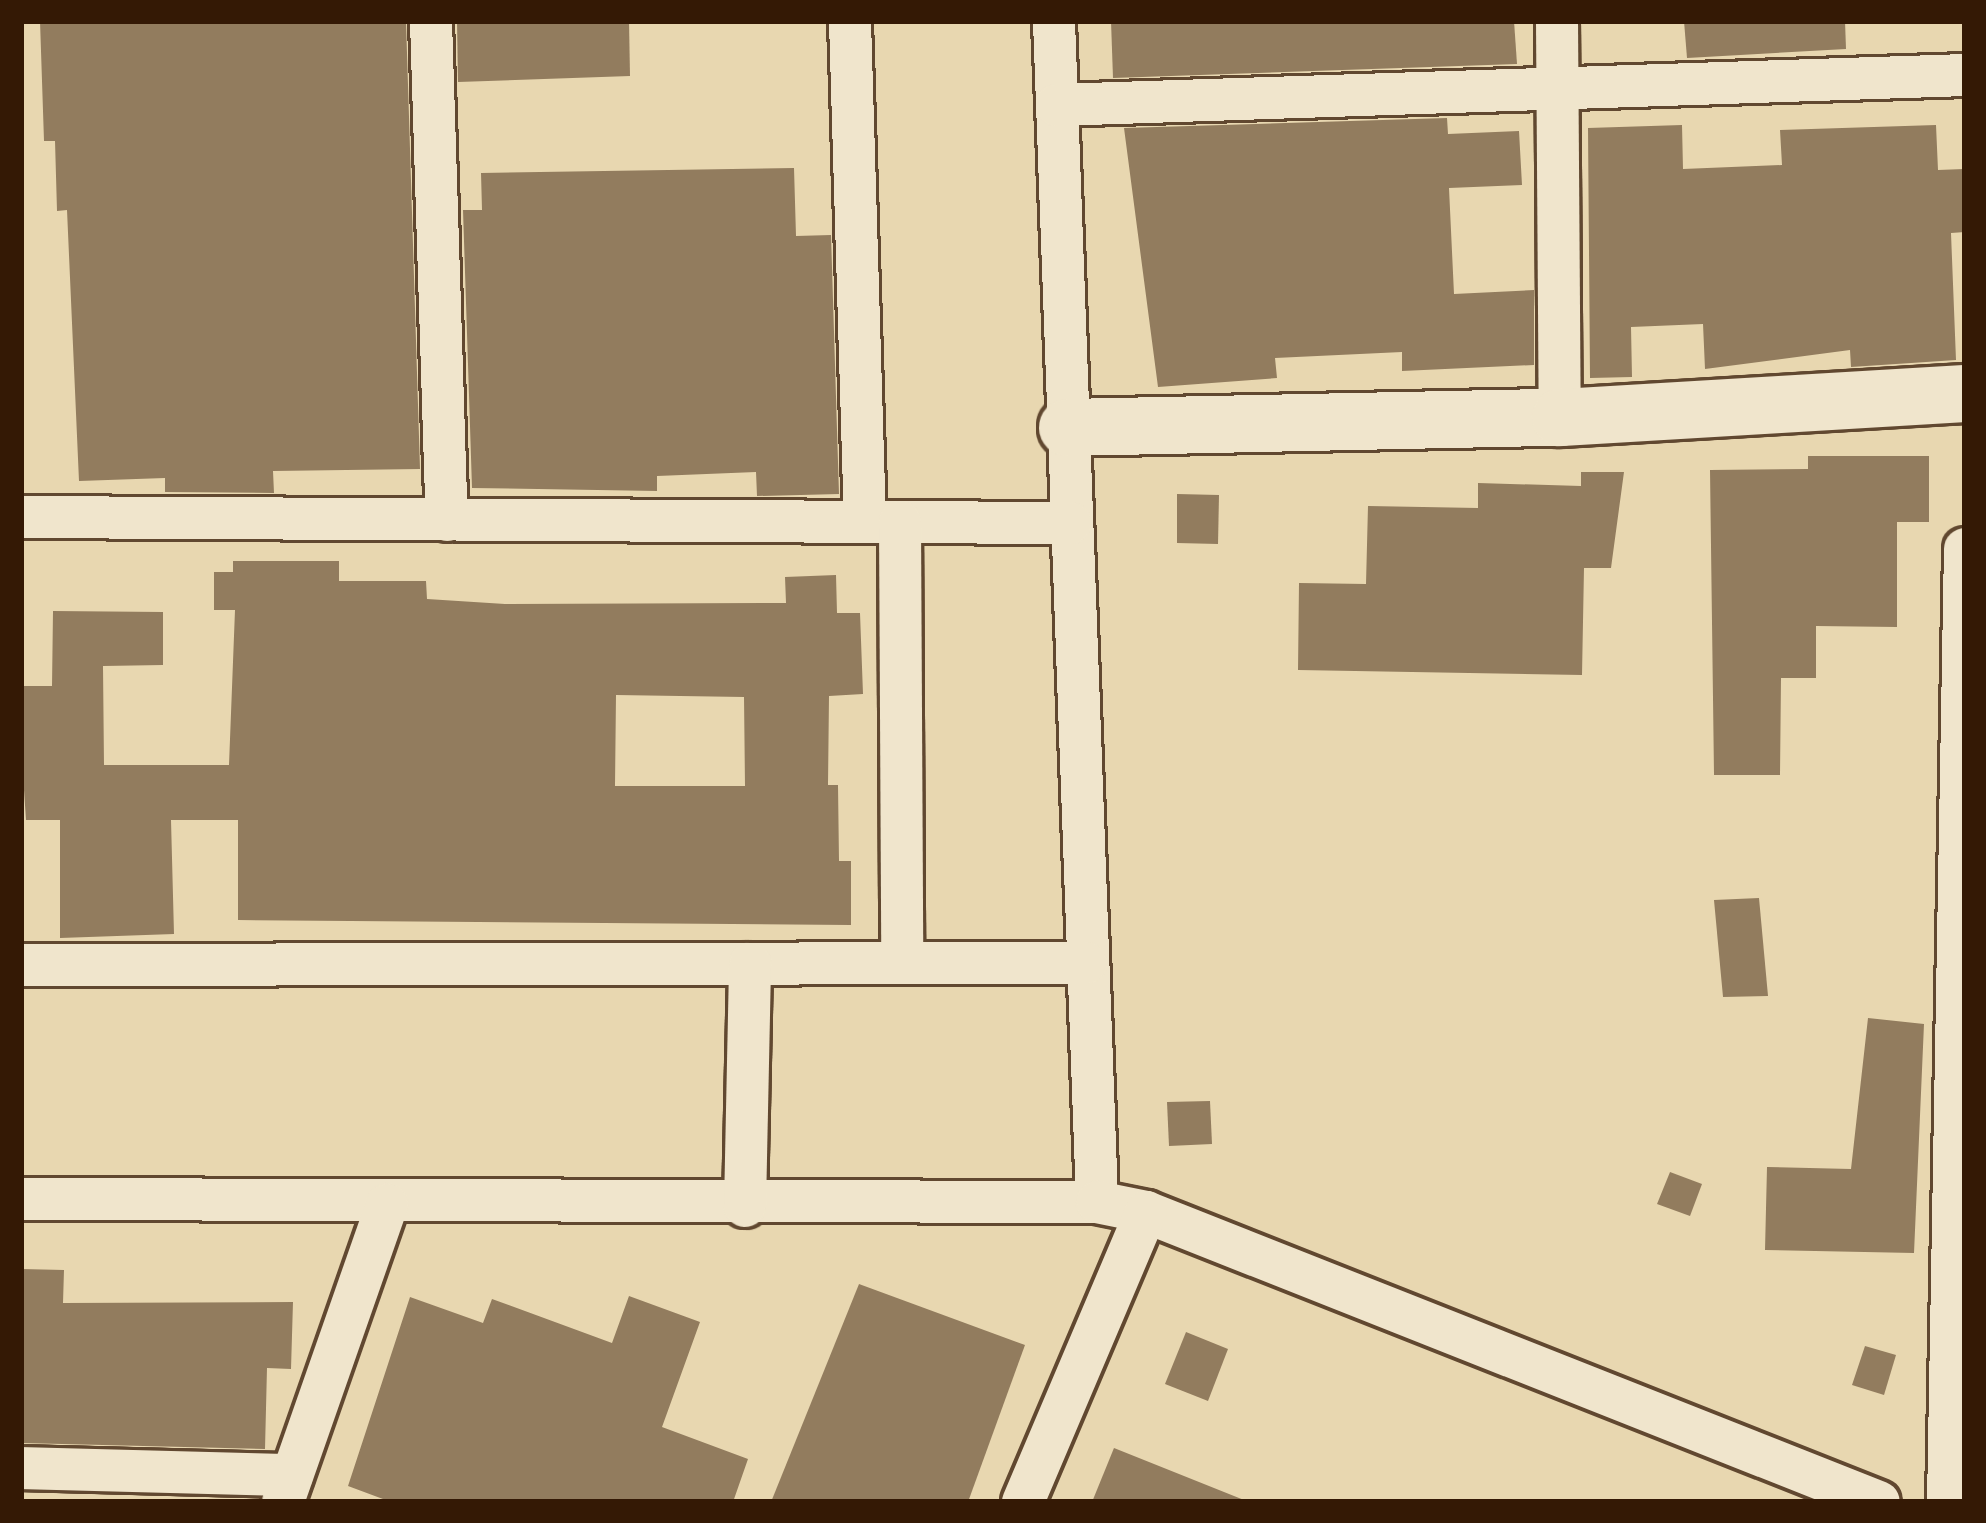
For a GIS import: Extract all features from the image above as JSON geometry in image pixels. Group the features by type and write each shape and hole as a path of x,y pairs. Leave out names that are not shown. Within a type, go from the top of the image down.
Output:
{"street":[{"path":"430,21 446,520"},
{"path":"850,21 883,522 902,963"},
{"path":"1054,21 1097,1202"},
{"path":"1557,21 1560,417"},
{"path":"1057,105 1558,82 1965,75"},
{"path":"1067,428 1560,417 1965,393"},
{"path":"21,518 1070,523"},
{"path":"1948,1502 1965,549"},
{"path":"21,965 1086,963"},
{"path":"745,1206 750,964"},
{"path":"21,1199 745,1206 1097,1202 1146,1212 1880,1502"},
{"path":"21,1468 288,1489 387,1205"},
{"path":"1023,1502 1146,1212"}],"building":[{"path":"40,21 406,21 420,469 273,471 274,493 165,492 165,478 79,481 67,210 57,211 55,141 44,141"},
{"path":"457,21 629,21 630,76 458,82"},
{"path":"1111,21 1514,21 1517,64 1113,78"},
{"path":"1684,21 1845,21 1846,49 1687,58"},
{"path":"1447,118 1448,134 1519,131 1522,185 1449,188 1454,294 1534,290 1534,365 1402,371 1402,352 1275,358 1277,378 1158,387 1124,128"},
{"path":"1682,125 1683,169 1782,165 1780,130 1936,125 1938,170 1964,169 1965,232 1951,233 1956,360 1851,367 1850,350 1705,369 1703,324 1631,327 1632,377 1590,378 1588,128"},
{"path":"794,168 796,236 831,235 839,494 757,496 756,472 657,476 657,491 472,488 463,210 482,210 481,173"},
{"path":"1808,456 1929,456 1929,522 1897,522 1897,627 1816,626 1816,678 1781,678 1780,775 1714,775 1710,470 1808,469"},
{"path":"1581,472 1624,472 1611,568 1584,568 1582,675 1298,670 1299,583 1366,584 1368,506 1478,508 1478,483 1581,486"},
{"path":"1177,494 1219,495 1218,544 1177,543"},
{"path":"233,561 339,561 339,581 426,581 427,599 505,604 786,603 785,577 836,575 837,613 860,613 863,694 829,696 828,785 838,785 839,861 851,861 851,925 238,920 238,820 171,820 174,934 60,938 60,820 26,820 21,745 21,686 52,686 53,611 163,612 163,665 103,666 104,765 229,765 235,610 214,610 214,572 233,572","holes":["616,695 744,697 745,786 615,786"]},
{"path":"1759,898 1768,996 1723,997 1714,900"},
{"path":"1868,1018 1924,1024 1914,1253 1765,1250 1767,1167 1851,1169"},
{"path":"1210,1101 1212,1144 1169,1146 1167,1102"},
{"path":"1670,1172 1702,1184 1690,1216 1657,1204"},
{"path":"21,1269 64,1270 63,1303 293,1302 291,1369 267,1368 265,1449 21,1443"},
{"path":"859,1284 1025,1345 968,1502 771,1502"},
{"path":"629,1296 700,1322 662,1427 748,1459 733,1502 391,1502 348,1486 410,1297 483,1323 492,1299 612,1343"},
{"path":"1186,1332 1228,1349 1208,1401 1165,1384"},
{"path":"1865,1346 1896,1355 1884,1395 1852,1385"},
{"path":"1114,1448 1244,1500 1244,1502 1092,1502"}]}
